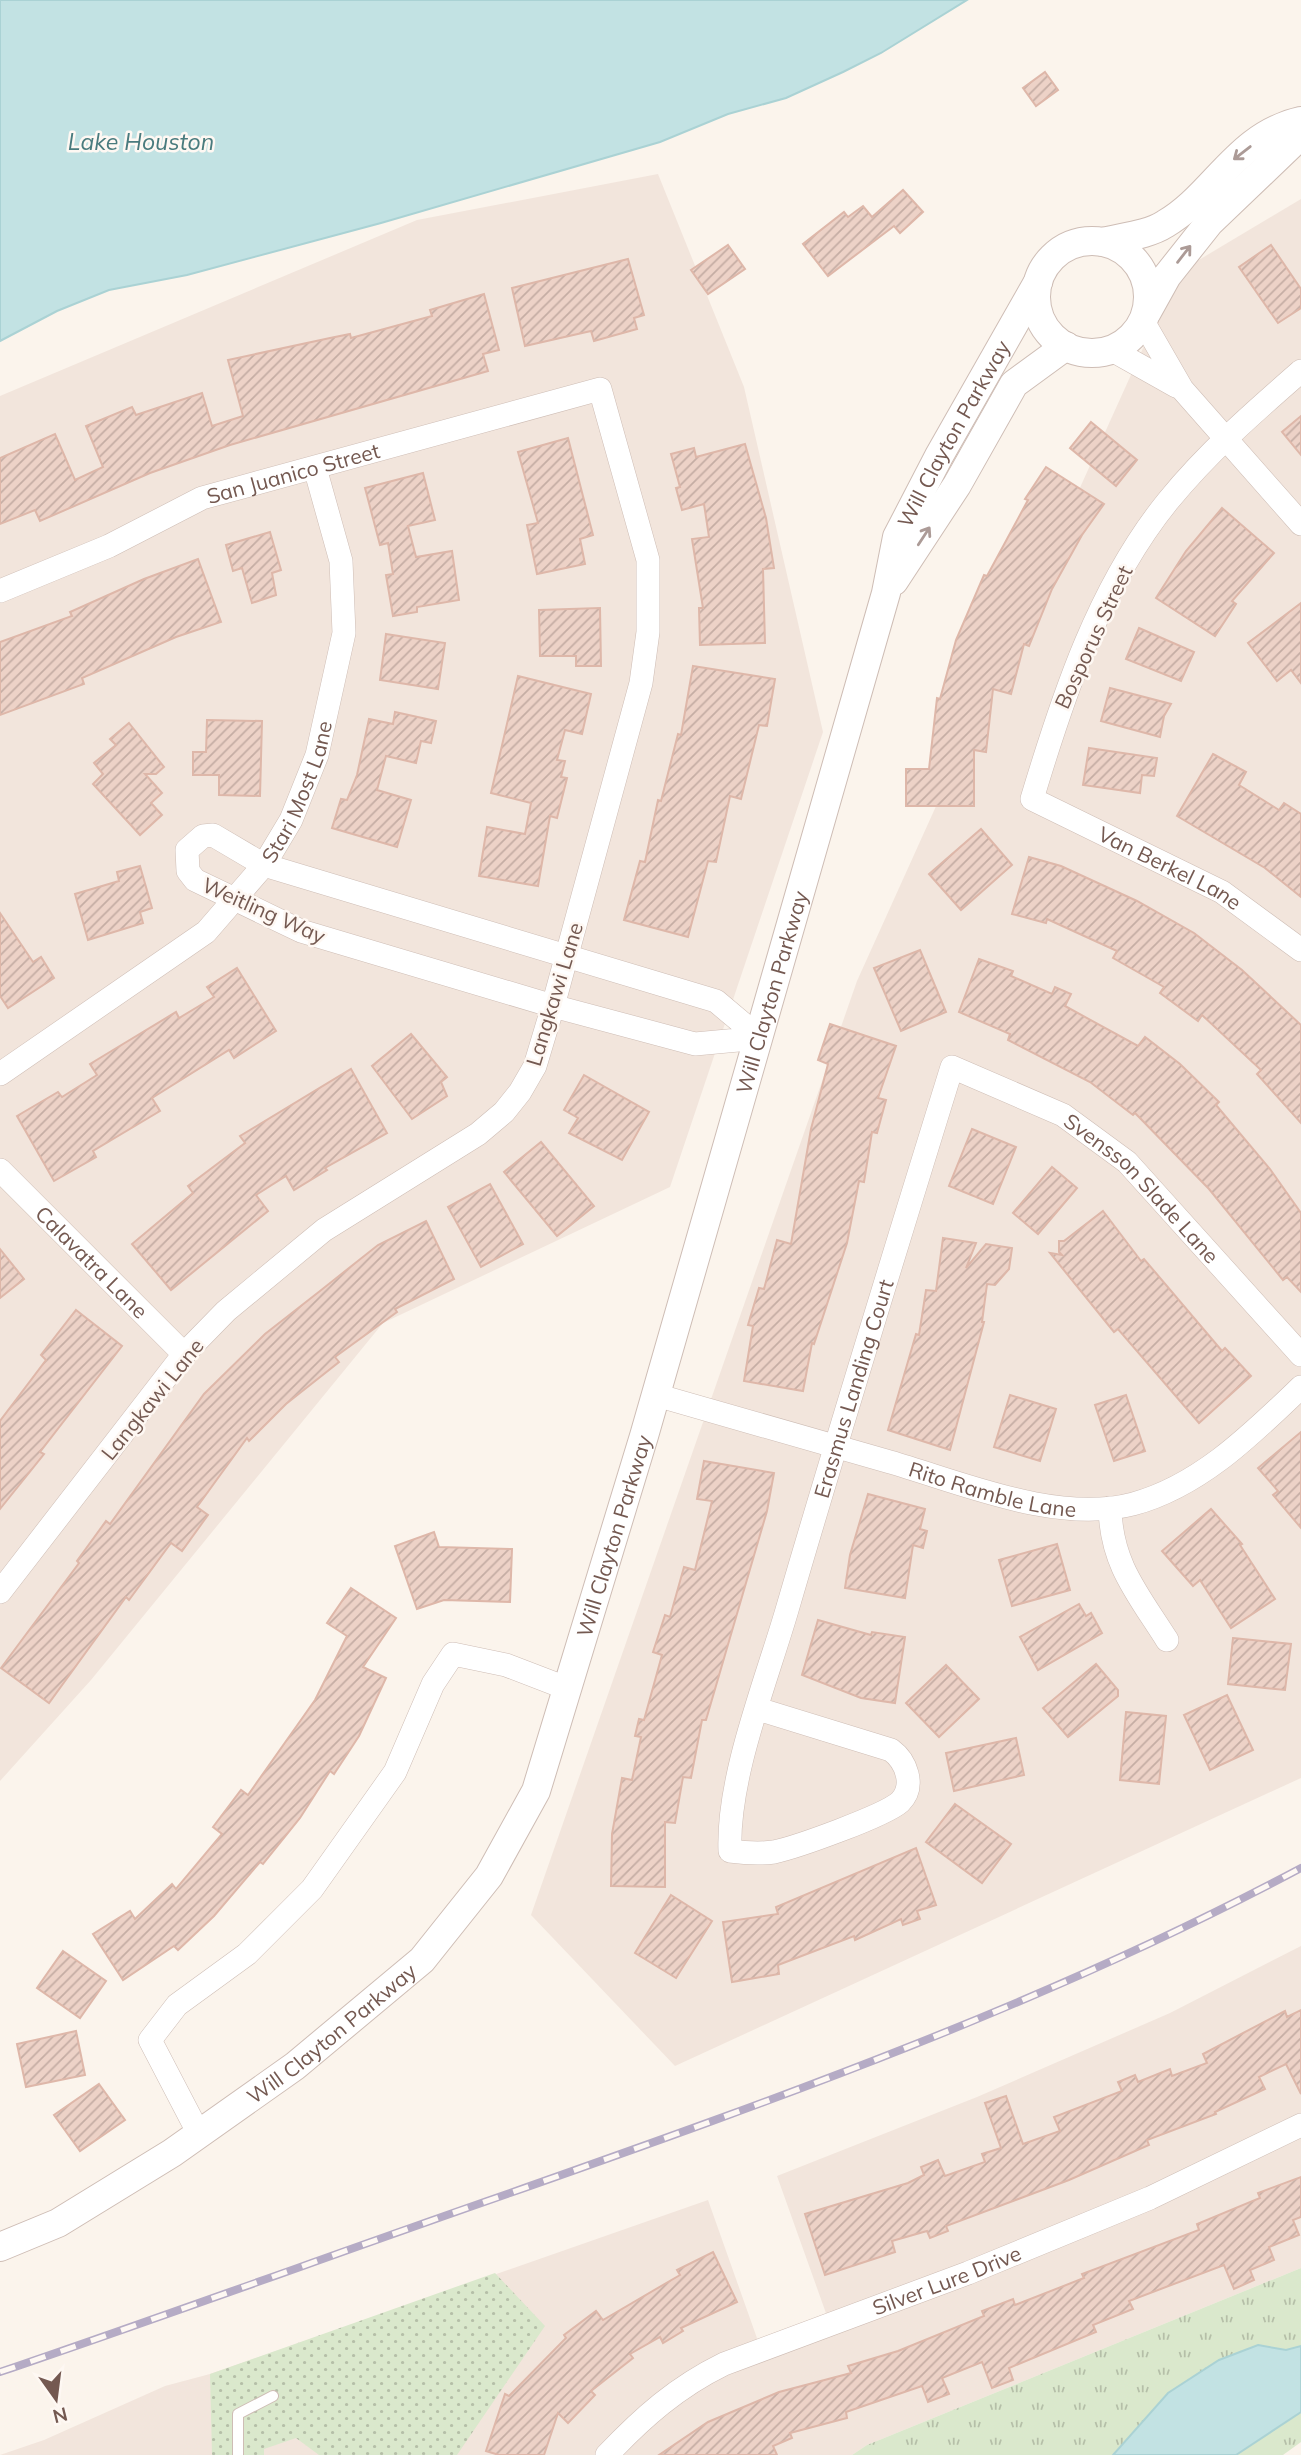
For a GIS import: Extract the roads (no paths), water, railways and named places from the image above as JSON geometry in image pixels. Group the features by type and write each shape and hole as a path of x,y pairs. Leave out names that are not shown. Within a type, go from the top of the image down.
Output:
{"street":[{"path":"1301,121 1286,124 1237,156 1165,225 1103,242 1073,244 1056,254 1045,267 1038,282 1039,315 1047,330 1066,346 1094,353 1112,350 1128,340 1145,317 1167,276 1209,223 1301,135"},
{"path":"1103,242 1127,253 1140,267 1147,289 1145,317 1182,389 1301,524"},
{"name":"Will Clayton Parkway","path":"0,2247 58,2224 199,2134 295,2066 422,1960 489,1876 536,1791 656,1395 760,1038 887,593 897,537 939,456 1038,282"},
{"name":"Will Clayton Parkway","path":"887,593 957,485 1014,384 1066,346"},
{"path":"1112,350 1182,389"},
{"name":"Bosporus Street","path":"1032,799 1057,717 1121,571 1167,502 1226,436 1301,371"},
{"name":"San Juanico Street","path":"0,591 109,546 202,498 600,389"},
{"name":"Langkawi Lane","path":"0,1592 184,1354 235,1303 324,1230 478,1134 504,1112 535,1066 640,683 648,632 648,561 600,389"},
{"name":"Stari Most Lane","path":"0,1074 206,932 264,865 291,820 317,755 344,633 341,561 315,468"},
{"name":"Van Berkel Lane","path":"1032,799 1223,892 1301,950"},
{"name":"Weitling Way","path":"213,835 264,865 716,1001 760,1038 695,1044 553,1006 301,932 195,880 188,872 187,850 193,842 213,835"},
{"name":"Svensson Slade Lane","path":"952,1067 1063,1115 1127,1161 1301,1354"},
{"name":"Erasmus Landing Court","path":"758,1709 891,1750 899,1756 908,1774 904,1797 890,1808 797,1845 753,1854 730,1851 729,1818 732,1798 758,1709 835,1446 952,1067"},
{"name":"Calavatra Lane","path":"0,1170 184,1354"},
{"name":"Rito Ramble Lane","path":"656,1395 1049,1506 1077,1510 1132,1504 1185,1483 1240,1443 1301,1387"},
{"path":"1110,1507 1115,1551 1125,1574 1167,1640"},
{"path":"199,2134 149,2040 177,2006 247,1954 312,1889 395,1772 433,1685 453,1654 506,1665 566,1688"},
{"name":"Silver Lure Drive","path":"607,2455 650,2410 686,2383 724,2364 968,2273 1138,2203 1301,2125"}],"lane":[{"path":"239,2455 238,2414 273,2396"}],"water":[{"name":"Lake Houston","path":"0,0 967,0 881,53 786,98 728,114 660,142 381,223 187,275 109,290 57,311 0,341"},
{"path":"1258,2345 1286,2350 1301,2346 1301,2412 1236,2455 1113,2455 1168,2393 1219,2360"}],"railway":[{"path":"0,2372 611,2157 912,2046 1109,1962 1301,1868"}]}
